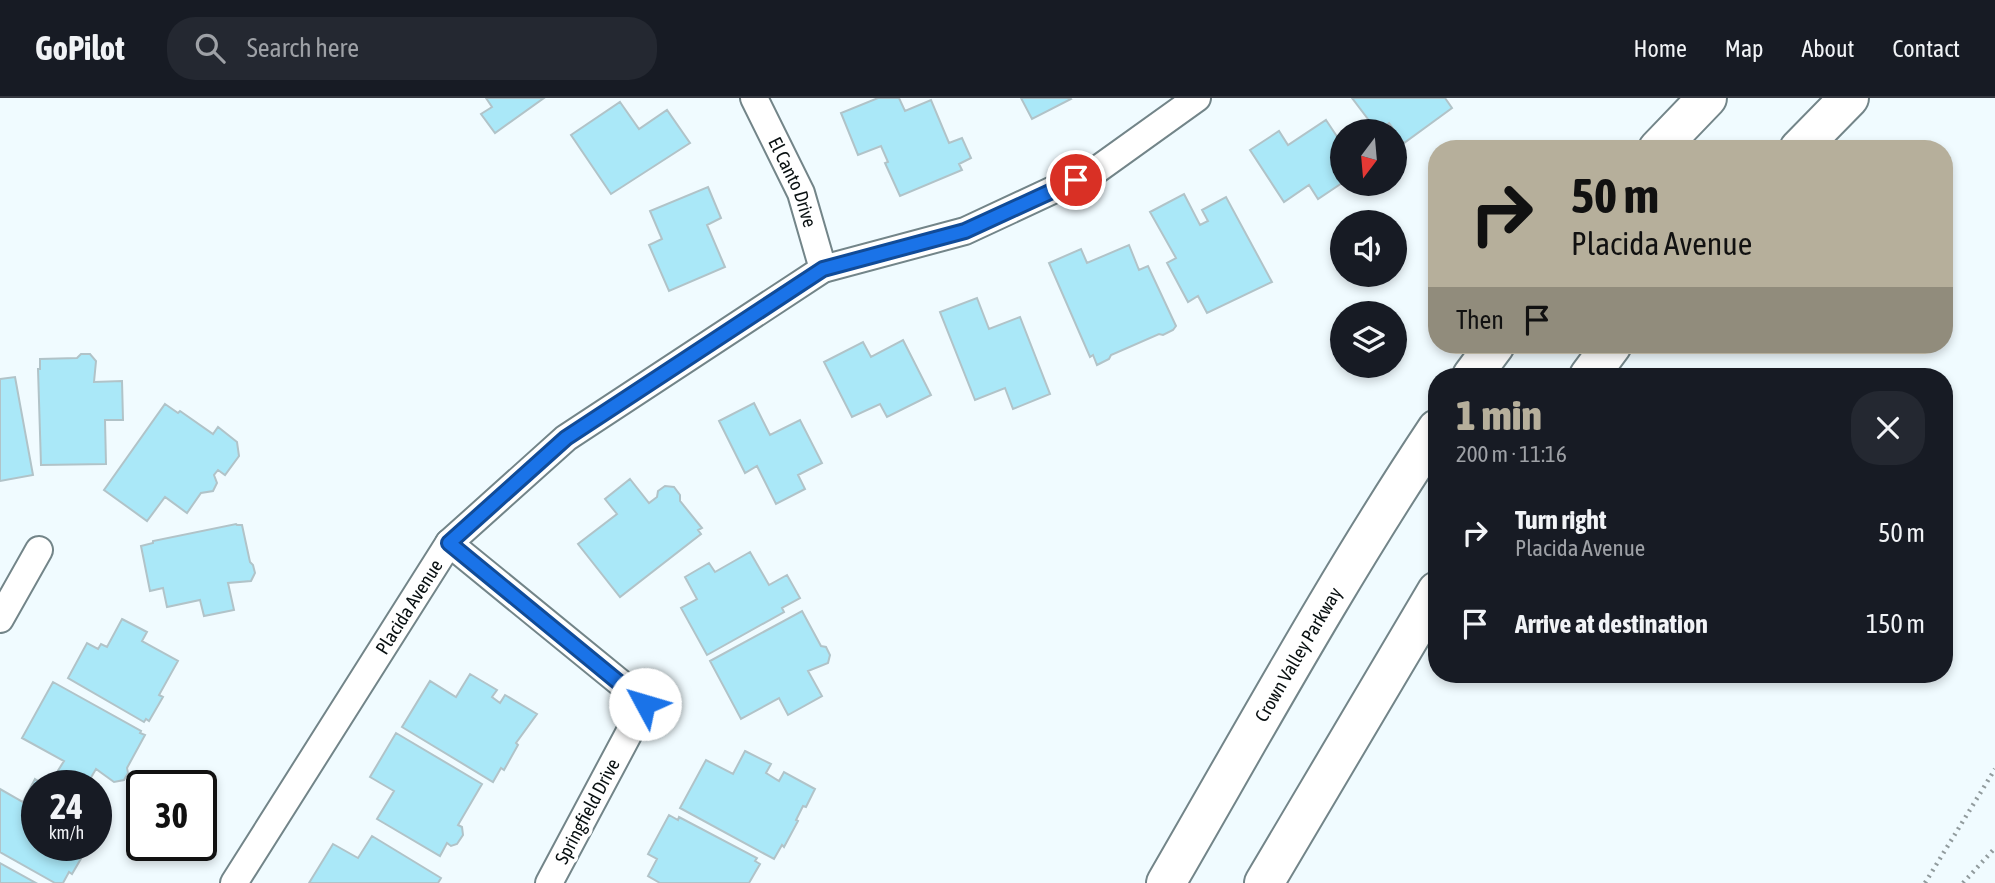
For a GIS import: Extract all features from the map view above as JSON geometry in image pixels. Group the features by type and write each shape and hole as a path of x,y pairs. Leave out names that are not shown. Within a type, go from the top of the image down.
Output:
{"main road":[{"path":"1667,140 1707,98"},
{"path":"1808,140 1849,98"},
{"name":"Crown Valley Parkway","path":"1166,883 1323,612 1428,442"},
{"path":"1264,883 1428,607"}],"street":[{"name":"El Canto Drive","path":"754,98 801,192 823,269"},
{"name":"Placida Avenue","path":"234,883 449,543 566,438 823,269 965,231 1098,169 1197,98"},
{"name":"Springfield Drive","path":"449,543 645,704 549,883"},
{"path":"0,619 39,550"}],"path":[{"path":"1925,883 1995,769"},
{"path":"1963,883 1995,848"}],"building":[{"path":"486,98 544,98 495,133 481,114 492,107"},
{"path":"878,98 899,98 905,111 931,100 949,143 962,138 971,158 959,164 962,170 900,196 885,163 888,162 881,146 858,155 841,113"},
{"path":"1021,98 1070,98 1071,99 1032,119"},
{"path":"1352,98 1445,98 1452,108 1407,141 1407,119 1368,119"},
{"path":"620,102 639,129 667,110 690,143 611,194 571,135"},
{"path":"1326,120 1330,126 1330,191 1318,199 1309,185 1284,202 1250,150 1279,131 1288,145"},
{"path":"708,187 721,218 707,225 725,267 669,291 649,245 662,239 650,211"},
{"path":"1184,194 1200,225 1208,221 1202,210 1226,197 1272,282 1207,313 1198,296 1188,302 1167,263 1176,258 1150,212"},
{"path":"1129,245 1139,270 1148,266 1176,326 1163,335 1159,334 1111,355 1097,365 1093,355 1090,357 1049,263 1081,249 1087,263"},
{"path":"977,298 989,329 1020,317 1050,394 1013,409 1005,388 975,400 940,312"},
{"path":"903,340 931,395 887,417 880,404 852,417 824,362 863,342 871,357"},
{"path":"81,354 90,354 96,361 94,382 122,381 123,420 105,420 106,464 41,465 40,359 77,358"},
{"path":"15,377 33,475 0,481 0,379"},
{"path":"754,403 770,435 800,420 822,463 798,475 805,489 776,504 757,466 745,473 719,421"},
{"path":"165,404 213,434 218,427 237,442 239,456 225,475 218,470 214,475 217,483 213,491 201,493 187,513 165,497 147,521 104,490"},
{"path":"630,479 649,503 665,486 674,487 680,495 680,501 702,528 698,530 701,534 620,597 578,544 617,514 605,499"},
{"path":"242,525 255,573 251,581 228,583 234,610 204,616 200,600 167,607 163,588 150,591 141,546 153,541"},
{"path":"750,552 769,585 787,575 800,598 782,608 784,612 707,655 681,608 697,599 685,577 709,563 715,572"},
{"path":"802,611 821,646 826,647 830,655 828,663 808,671 822,696 788,715 779,698 741,719 710,661"},
{"path":"122,619 147,632 142,641 178,661 159,695 163,697 149,721 146,719 144,722 68,678 87,643 98,649 101,644 107,647"},
{"path":"470,674 497,690 492,697 500,703 505,695 537,714 516,743 518,745 504,770 501,768 493,782 402,727 430,681 456,697"},
{"path":"53,682 145,735 126,770 124,780 114,782 112,770 58,770 64,761 22,738"},
{"path":"396,733 482,784 458,825 462,827 463,835 457,844 451,846 447,843 440,856 377,819 394,791 370,777"},
{"path":"745,751 771,764 766,773 779,781 784,772 815,789 806,807 803,806 784,847 782,845 774,859 680,808 706,760 733,774"},
{"path":"0,789 21,801 21,861 80,861 63,883 55,883 0,852"},
{"path":"669,815 678,820 679,817 757,858 755,861 760,864 749,883 660,883 648,876 657,859 648,854"},
{"path":"372,836 441,878 438,883 309,883 333,844 358,858"},
{"path":"0,863 36,883 0,883"}],"route":[{"path":"645,704 449,543 566,438 823,269 965,231 1076,180"}]}
